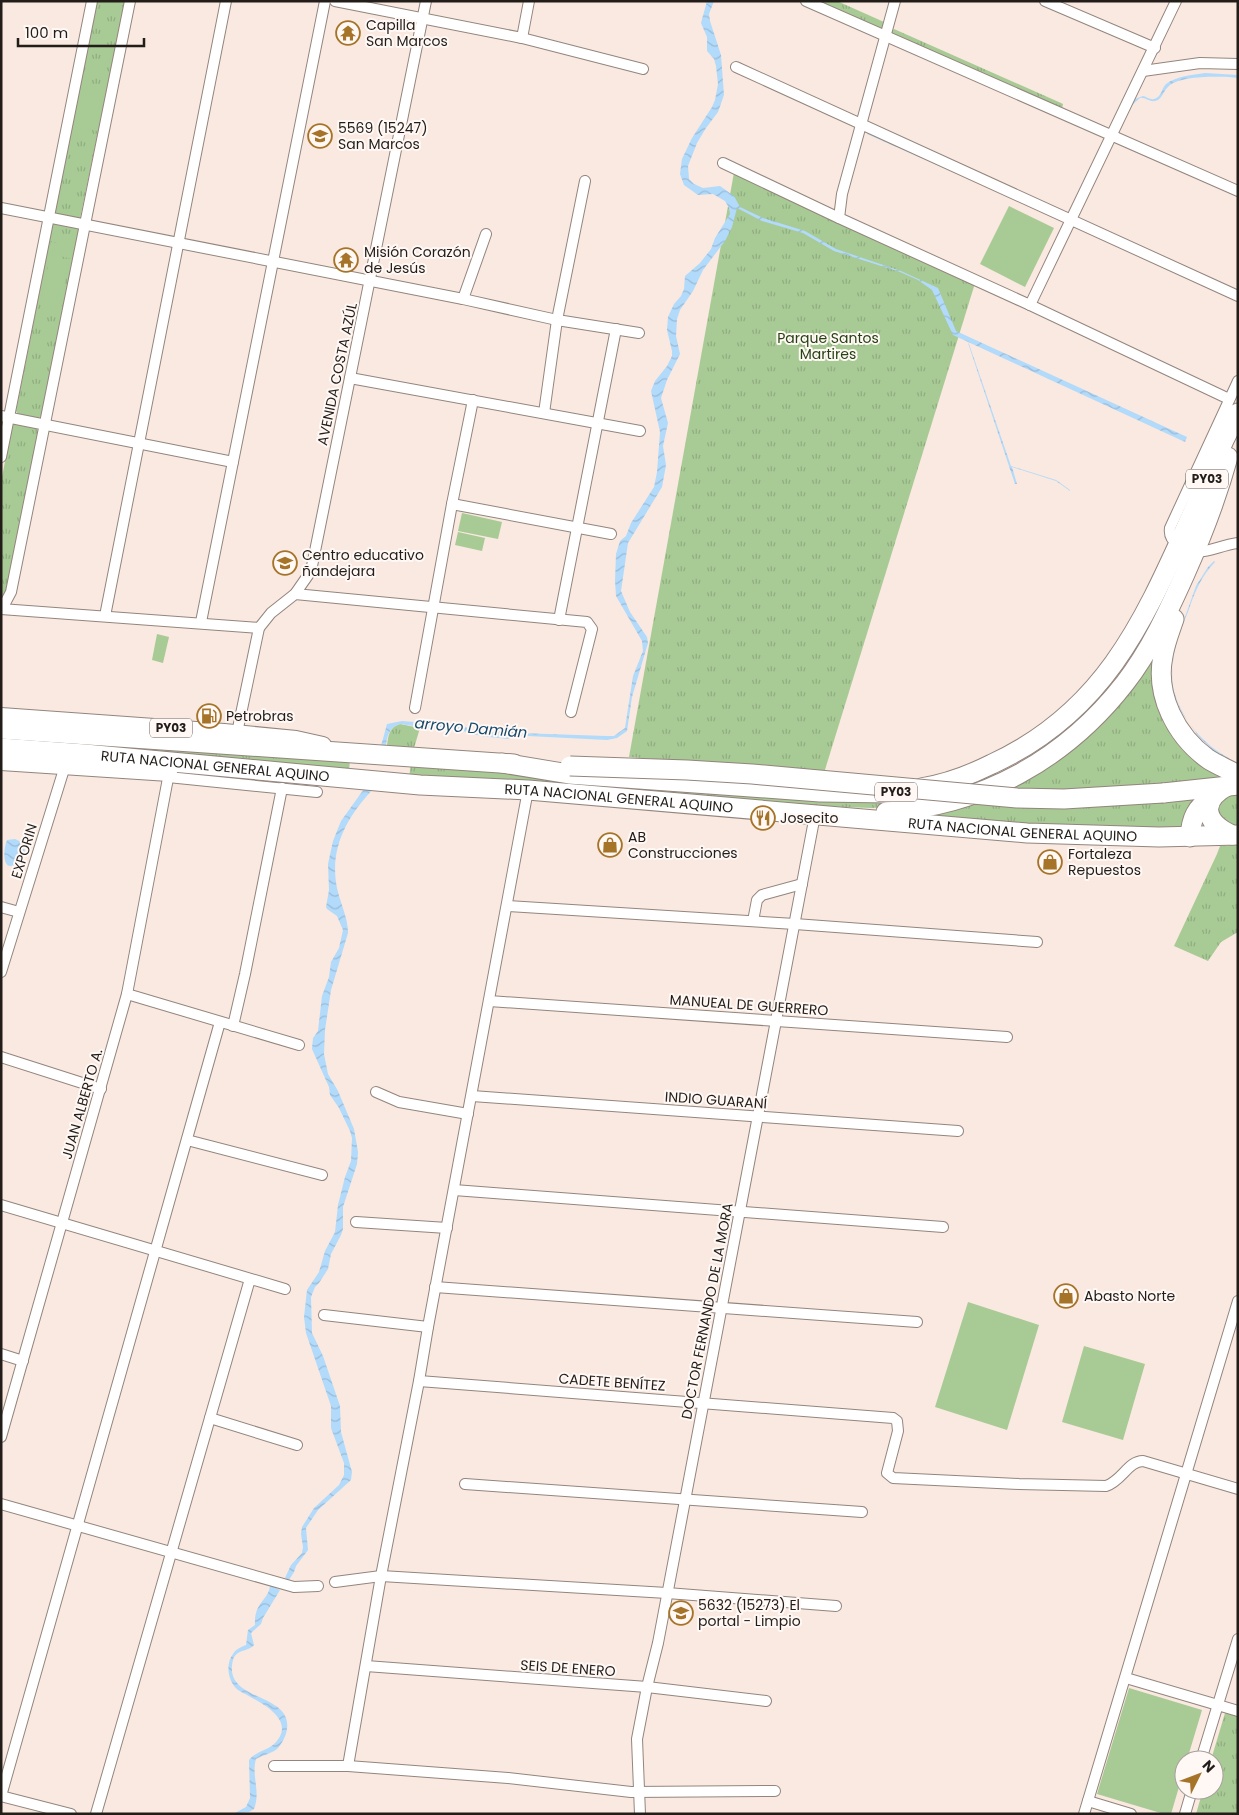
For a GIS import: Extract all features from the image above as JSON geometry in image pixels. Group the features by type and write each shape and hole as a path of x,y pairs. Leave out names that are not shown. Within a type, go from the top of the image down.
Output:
{"highway":[{"name":"PY03","path":"819,815 908,810 955,801 980,793 1037,763 1056,751 1086,727 1120,689 1144,655 1176,594 1186,548 1235,409"},
{"name":"PY03","path":"502,763 569,774 842,793 872,794 898,792 954,780 986,767 1028,745 1064,719 1083,702 1108,674 1186,548"},
{"path":"1176,594 1177,611 1163,656 1164,693 1170,713 1181,733 1209,760 1230,785"},
{"name":"RUTA NACIONAL GENERAL AQUINO","path":"1,729 502,763 752,774 1017,798 1064,798 1163,793 1230,785"},
{"name":"RUTA NACIONAL GENERAL AQUINO","path":"1,748 85,754 334,778 420,785 528,790 1027,833 1190,837 1235,835"},
{"path":"1,760 85,754"},
{"name":"PY03","path":"169,775 266,781 300,774"},
{"path":"1230,785 1209,803 1209,817 1220,829 1235,835"},
{"path":"1190,837 1194,817 1202,804 1230,785"}],"main road":[{"name":"PY03","path":"1,716 296,739 322,745 339,752"},
{"path":"104,723 253,746"},
{"name":"PY03","path":"1,760 169,775"}],"street":[{"path":"1,457 5,416 49,218 92,1"},
{"path":"130,1 11,592 2,609 201,622 259,628"},
{"path":"105,616 226,1"},
{"path":"201,622 325,1"},
{"path":"335,1 522,38 643,68"},
{"name":"AVENIDA COSTA AZÚL","path":"237,733 259,628 271,613 295,594 311,571 426,1"},
{"path":"522,38 530,1"},
{"path":"806,1 1238,191"},
{"path":"839,218 842,194 895,1"},
{"path":"1045,1 1155,48"},
{"path":"1030,305 1176,1"},
{"path":"1144,71 1200,63 1238,64"},
{"path":"736,67 1238,296"},
{"path":"723,162 839,218 1030,305 1235,409 1238,381"},
{"path":"544,412 557,320 585,180"},
{"path":"1,208 463,299 557,320 639,333"},
{"path":"463,299 486,234"},
{"path":"559,620 616,329"},
{"path":"350,378 640,431"},
{"path":"415,708 473,400"},
{"path":"5,416 233,462"},
{"path":"452,504 611,534"},
{"path":"1186,548 1238,543"},
{"path":"295,594 587,622 592,629 571,712"},
{"name":"EXPORIN","path":"1,972 65,766"},
{"path":"169,775 317,792"},
{"name":"JUAN ALBERTO A.","path":"1,1437 127,994 169,775"},
{"path":"233,1026 282,788"},
{"path":"348,1766 381,1576 419,1381 528,790"},
{"name":"DOCTOR FERNANDO DE LA MORA","path":"640,1814 637,1739 658,1643 775,1021 802,884 819,815"},
{"path":"753,921 757,900 762,895 802,884"},
{"path":"507,906 753,921 1037,942"},
{"path":"1,907 19,912"},
{"path":"127,994 299,1045"},
{"name":"MANUEAL DE GUERRERO","path":"489,1001 1007,1037"},
{"path":"71,1814 1,1796 220,1022"},
{"path":"1,1057 101,1089"},
{"path":"376,1092 399,1102 468,1114"},
{"name":"INDIO GUARANÍ","path":"472,1096 958,1131"},
{"path":"187,1140 322,1175"},
{"path":"454,1190 943,1227"},
{"path":"1,1205 285,1289"},
{"path":"356,1222 447,1228"},
{"path":"96,1814 250,1279"},
{"path":"435,1287 917,1322"},
{"path":"1084,1814 1238,1301"},
{"path":"324,1315 428,1327"},
{"path":"1,1354 23,1361"},
{"name":"CADETE BENÍTEZ","path":"419,1381 893,1418 899,1426 887,1473 893,1478 1106,1486 1113,1484 1138,1461 1186,1474"},
{"path":"210,1418 297,1445"},
{"path":"1186,1474 1238,1490"},
{"path":"465,1484 685,1498 862,1512"},
{"path":"1,1504 294,1587 318,1586"},
{"path":"335,1582 381,1576 836,1606"},
{"path":"1204,1750 1238,1638"},
{"name":"SEIS DE ENERO","path":"366,1666 647,1687 766,1701"},
{"path":"1126,1678 1238,1711"},
{"path":"274,1766 348,1766 508,1778 631,1792 775,1791"},
{"path":"1184,1814 1189,1800"},
{"path":"1088,1801 1130,1814"}],"green space":[{"path":"97,1 125,1 80,219 56,214 55,211"},
{"path":"813,1 837,1 884,22 882,30"},
{"path":"894,29 1061,103 1063,104 1062,109 891,35"},
{"path":"81,86 105,90 97,131 74,126"},
{"name":"Parque Santos Martires","path":"735,167 976,280 824,773 629,757"},
{"path":"1009,206 1054,228 1025,287 980,264"},
{"path":"53,223 78,228 79,230 41,416 38,419 18,414 16,411"},
{"path":"51,242 74,247 72,259 48,253"},
{"path":"49,260 69,264 61,301 42,297"},
{"path":"14,424 36,427 38,432 5,597 1,601 1,482 12,426"},
{"path":"462,513 502,522 498,539 458,531"},
{"path":"458,532 485,538 482,551 455,545"},
{"path":"157,634 169,637 163,663 152,660"},
{"path":"1161,640 1159,689 1224,775 1222,778 1100,790 1000,790 1018,781"},
{"path":"400,724 420,728 414,748 387,746 391,730"},
{"path":"1,735 350,758 349,773 1,745"},
{"path":"411,763 946,799 872,808 817,806 409,778"},
{"path":"1238,794 1238,825 1228,825 1214,807 1225,796"},
{"path":"1196,798 1184,818 1182,831 1133,832 907,817 969,803"},
{"path":"1238,845 1238,932 1221,942 1208,961 1174,946 1220,846"},
{"path":"968,1302 1039,1325 1007,1430 935,1407"},
{"path":"1084,1346 1145,1364 1123,1440 1062,1422"},
{"path":"1129,1688 1202,1710 1190,1750 1174,1750 1175,1800 1171,1814 1164,1814 1097,1794"},
{"path":"1225,1713 1238,1716 1238,1814 1196,1814 1200,1800 1224,1800 1224,1750 1214,1750"}],"water":[{"path":"707,1 714,1 709,14 721,55 724,95 718,112 697,143 688,166 689,179 694,184 703,188 720,186 734,196 740,207 763,218 805,231 836,249 901,271 938,288 956,331 1187,437 1185,442 953,335 932,290 918,280 900,272 834,251 803,233 762,221 737,208 732,227 725,241 703,270 693,291 680,310 677,319 676,336 680,354 667,380 661,398 668,423 663,446 666,465 662,487 628,543 621,591 630,612 647,637 648,643 632,697 627,731 617,738 607,740 528,736 516,736 508,739 481,736 463,731 400,724 393,727 389,732 386,746 381,746 387,724 402,721 463,726 477,731 495,732 505,730 519,733 606,736 614,736 625,728 633,676 643,651 642,641 616,596 616,554 620,541 626,536 631,523 654,487 660,432 651,391 655,381 672,356 667,330 668,317 684,289 685,276 700,263 711,249 715,238 730,214 725,201 713,194 698,195 684,185 680,174 682,159 692,138 712,107 718,84 716,66 714,59 707,51 707,37 701,23"},
{"path":"1205,73 1238,75 1238,78 1212,77 1181,80 1168,87 1157,100 1140,98 1132,106 1135,99 1143,96 1151,99 1157,98 1170,81 1190,75"},
{"path":"1130,109 1121,129 1119,129"},
{"path":"868,133 1061,220 867,134"},
{"path":"968,343 1011,466 1056,480 1070,491 1056,481 1012,467 1017,484 1015,484"},
{"path":"1214,561 1198,586 1176,644 1172,684 1186,718 1181,711 1171,686 1174,648 1196,586"},
{"path":"1189,723 1202,738 1229,759 1216,753 1199,737"},
{"path":"364,789 373,789 348,822 338,846 335,873 337,888 347,921 348,933 331,990 325,1030 324,1054 328,1074 338,1091 354,1129 358,1152 357,1164 343,1207 343,1229 341,1235 331,1254 328,1269 315,1287 311,1297 312,1333 323,1356 340,1406 341,1432 352,1472 351,1480 318,1510 306,1528 308,1550 296,1566 289,1580 285,1578 291,1565 302,1553 302,1527 314,1508 339,1485 344,1475 344,1463 331,1428 331,1406 306,1333 304,1317 307,1290 319,1272 325,1251 335,1232 338,1205 351,1161 352,1138 350,1131 339,1108 330,1095 329,1087 312,1049 313,1038 318,1031 322,996 329,977 331,962 339,948 343,930 337,916 326,907 329,890 328,864 333,841 341,821"},
{"path":"15,839 23,843 25,852 19,861 10,866 5,860 5,847 7,840"},
{"path":"270,1585 280,1590 261,1624 251,1633 254,1645 235,1656 232,1674 247,1691 279,1709 286,1717 287,1729 284,1740 277,1749 256,1759 257,1796 254,1809 249,1812 233,1814 246,1807 250,1798 249,1760 272,1746 281,1734 282,1726 278,1718 264,1705 235,1687 230,1678 228,1668 231,1658 236,1651 246,1645 248,1630 255,1625 257,1611 267,1595"}],"place":[{"name":"Capilla San Marcos","path":"348,33"},
{"name":"5569 (15247) San Marcos","path":"320,136"},
{"name":"Misión Corazón de Jesús","path":"346,260"},
{"name":"Centro educativo ñandejara","path":"285,563"},
{"name":"Petrobras","path":"209,716"},
{"name":"Josecito","path":"763,818"},
{"name":"AB Construcciones","path":"610,845"},
{"name":"Fortaleza Repuestos","path":"1050,862"},
{"name":"Abasto Norte","path":"1066,1296"},
{"name":"5632 (15273) El portal - Limpio","path":"681,1613"}],"water label":[{"name":"arroyo Damián","path":"471,728"}]}
